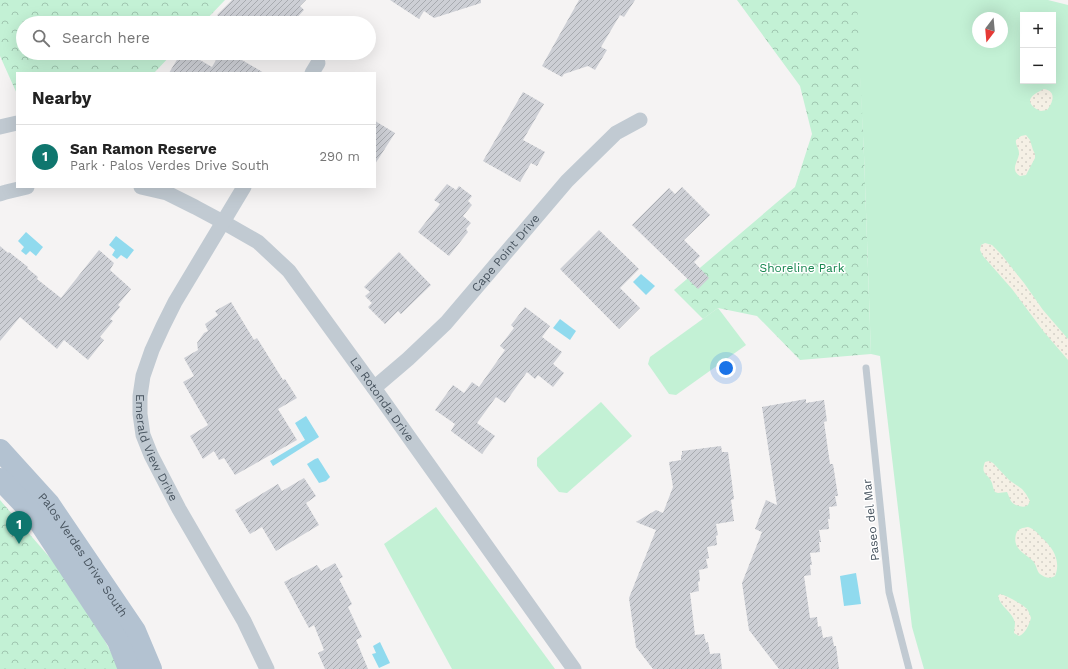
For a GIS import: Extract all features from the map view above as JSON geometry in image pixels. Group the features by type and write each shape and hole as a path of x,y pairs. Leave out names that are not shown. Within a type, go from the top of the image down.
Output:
{"main road":[{"name":"Palos Verdes Drive South","path":"0,450 49,504 136,631 152,669"},
{"name":"Palos Verdes Drive South","path":"0,479 36,517 118,641 129,669"}],"street":[{"name":"Cape Point Drive","path":"374,388 408,359 446,323 567,181 616,133 640,120"},
{"path":"0,128 16,123"},
{"path":"0,194 23,188"},
{"name":"La Rotonda Drive","path":"145,188 167,193 195,206 258,242 289,271 574,669"},
{"name":"Emerald View Drive","path":"243,188 175,302 152,350 143,376 140,396 140,414 143,435 150,455 179,509 244,621 267,669"}],"lane":[{"name":"Paseo del Mar","path":"866,368 889,592 908,669"}],"green space":[{"path":"0,0 225,0 210,16 16,16 16,60 166,60 155,72 16,72 16,92 0,56"},
{"name":"Shoreline Park","path":"737,0 857,0 871,354 800,360 757,316 718,308 703,319 674,290 795,187 812,134 800,86"},
{"path":"856,0 1048,0 1068,5 1068,669 924,669 912,627 880,356 871,354 864,155"},
{"path":"718,308 746,345 676,395 669,394 648,364 650,357"},
{"path":"601,402 632,436 567,493 559,492 537,466 537,458"},
{"path":"0,500 77,589 120,669 0,669"},
{"path":"436,507 555,669 452,669 384,544"}],"sand":[{"path":"1044,89 1051,92 1053,98 1047,110 1041,111 1033,106 1030,100 1033,95"},
{"path":"1026,135 1030,140 1035,158 1026,175 1020,176 1015,171 1015,165 1019,156 1016,140 1021,136"},
{"path":"985,243 992,245 1001,254 1043,310 1068,339 1068,360 1044,332 1012,289 983,256 980,250 981,245"},
{"path":"989,461 993,463 1009,480 1022,489 1030,501 1028,505 1023,507 1014,504 1007,492 995,492 992,483 983,469 985,462"},
{"path":"1028,527 1037,532 1053,551 1057,568 1055,576 1051,578 1048,578 1038,572 1033,561 1020,550 1016,543 1015,539 1017,532"},
{"path":"1000,594 1018,602 1029,612 1031,618 1029,623 1025,631 1019,636 1014,633 1014,619 999,600 998,596"}],"water":[{"path":"26,232 43,247 36,256 30,251 26,255 21,251 24,247 18,241"},
{"path":"116,236 134,250 127,259 121,255 117,259 112,255 115,250 109,245"},
{"path":"641,274 655,286 646,295 633,282"},
{"path":"560,319 576,331 570,340 553,328"},
{"path":"306,416 319,437 273,466 270,461 305,440 295,423"},
{"path":"318,458 330,477 326,481 319,483 307,464"},
{"path":"856,573 861,604 844,606 840,576"},
{"path":"380,642 390,663 379,668 372,654 376,653 373,646"}],"building":[{"path":"232,0 306,0 300,6 304,10 298,16 217,15"},
{"path":"390,0 481,0 481,3 434,18 424,11 419,19"},
{"path":"579,0 635,0 624,17 620,15 601,47 607,50 595,70 588,66 564,74 562,77 542,66"},
{"path":"177,60 200,60 212,67 216,60 242,60 262,72 170,72"},
{"path":"523,92 544,104 523,140 545,152 537,166 531,163 520,182 483,161"},
{"path":"376,122 395,133 376,162"},
{"path":"447,184 456,190 459,186 472,196 468,201 472,205 463,216 471,223 466,229 468,232 449,256 418,232 440,204 434,200"},
{"path":"682,187 710,215 684,240 700,256 694,262 709,278 698,289 632,225 669,188 675,194"},
{"path":"599,230 639,269 620,288 640,308 619,329 560,269"},
{"path":"0,246 28,267 27,268 38,277 37,279 61,298 99,250 114,263 110,270 131,289 118,305 120,307 110,319 113,321 100,337 104,340 88,360 64,340 57,349 20,317 0,341"},
{"path":"399,252 431,285 401,314 398,311 385,324 368,307 372,303 365,296 370,292 364,287"},
{"path":"231,302 254,340 257,338 283,380 285,379 297,398 278,409 297,440 235,475 224,458 219,460 214,451 203,459 190,436 208,425 183,382 194,376 184,358 198,350 197,343 204,333 208,331 205,324 218,315 215,311"},
{"path":"525,307 550,326 542,337 562,352 553,364 564,373 553,387 538,375 535,379 527,372 505,403 496,397 477,423 495,436 482,454 451,431 455,424 435,410 453,385 464,393 472,382 479,387 505,350 500,346 514,328 511,325"},
{"path":"806,399 806,403 824,400 827,421 824,422 830,464 833,464 838,496 835,496 837,506 829,507 829,529 819,530 821,542 819,542 820,552 810,553 812,565 810,565 811,575 804,576 810,618 817,617 818,627 821,626 823,638 832,636 834,646 836,646 839,669 779,669 749,630 742,583 762,532 755,529 766,500 777,505 762,407"},
{"path":"721,446 722,452 728,452 734,499 731,500 734,521 716,524 718,535 716,536 717,545 707,547 709,558 706,559 708,568 699,570 699,591 690,593 695,635 704,634 706,643 708,642 710,654 720,653 722,669 653,669 636,647 629,598 656,530 636,522 656,510 663,513 673,487 669,462 681,460 682,451"},
{"path":"304,478 316,496 306,503 319,525 276,551 262,527 250,534 235,510 278,484 282,491"},
{"path":"335,563 343,577 339,579 352,604 348,607 362,637 356,640 368,669 325,669 318,653 324,650 314,625 309,628 284,582 317,565 321,571"}],"place":[{"name":"San Ramon Reserve","path":"19,544"}]}
